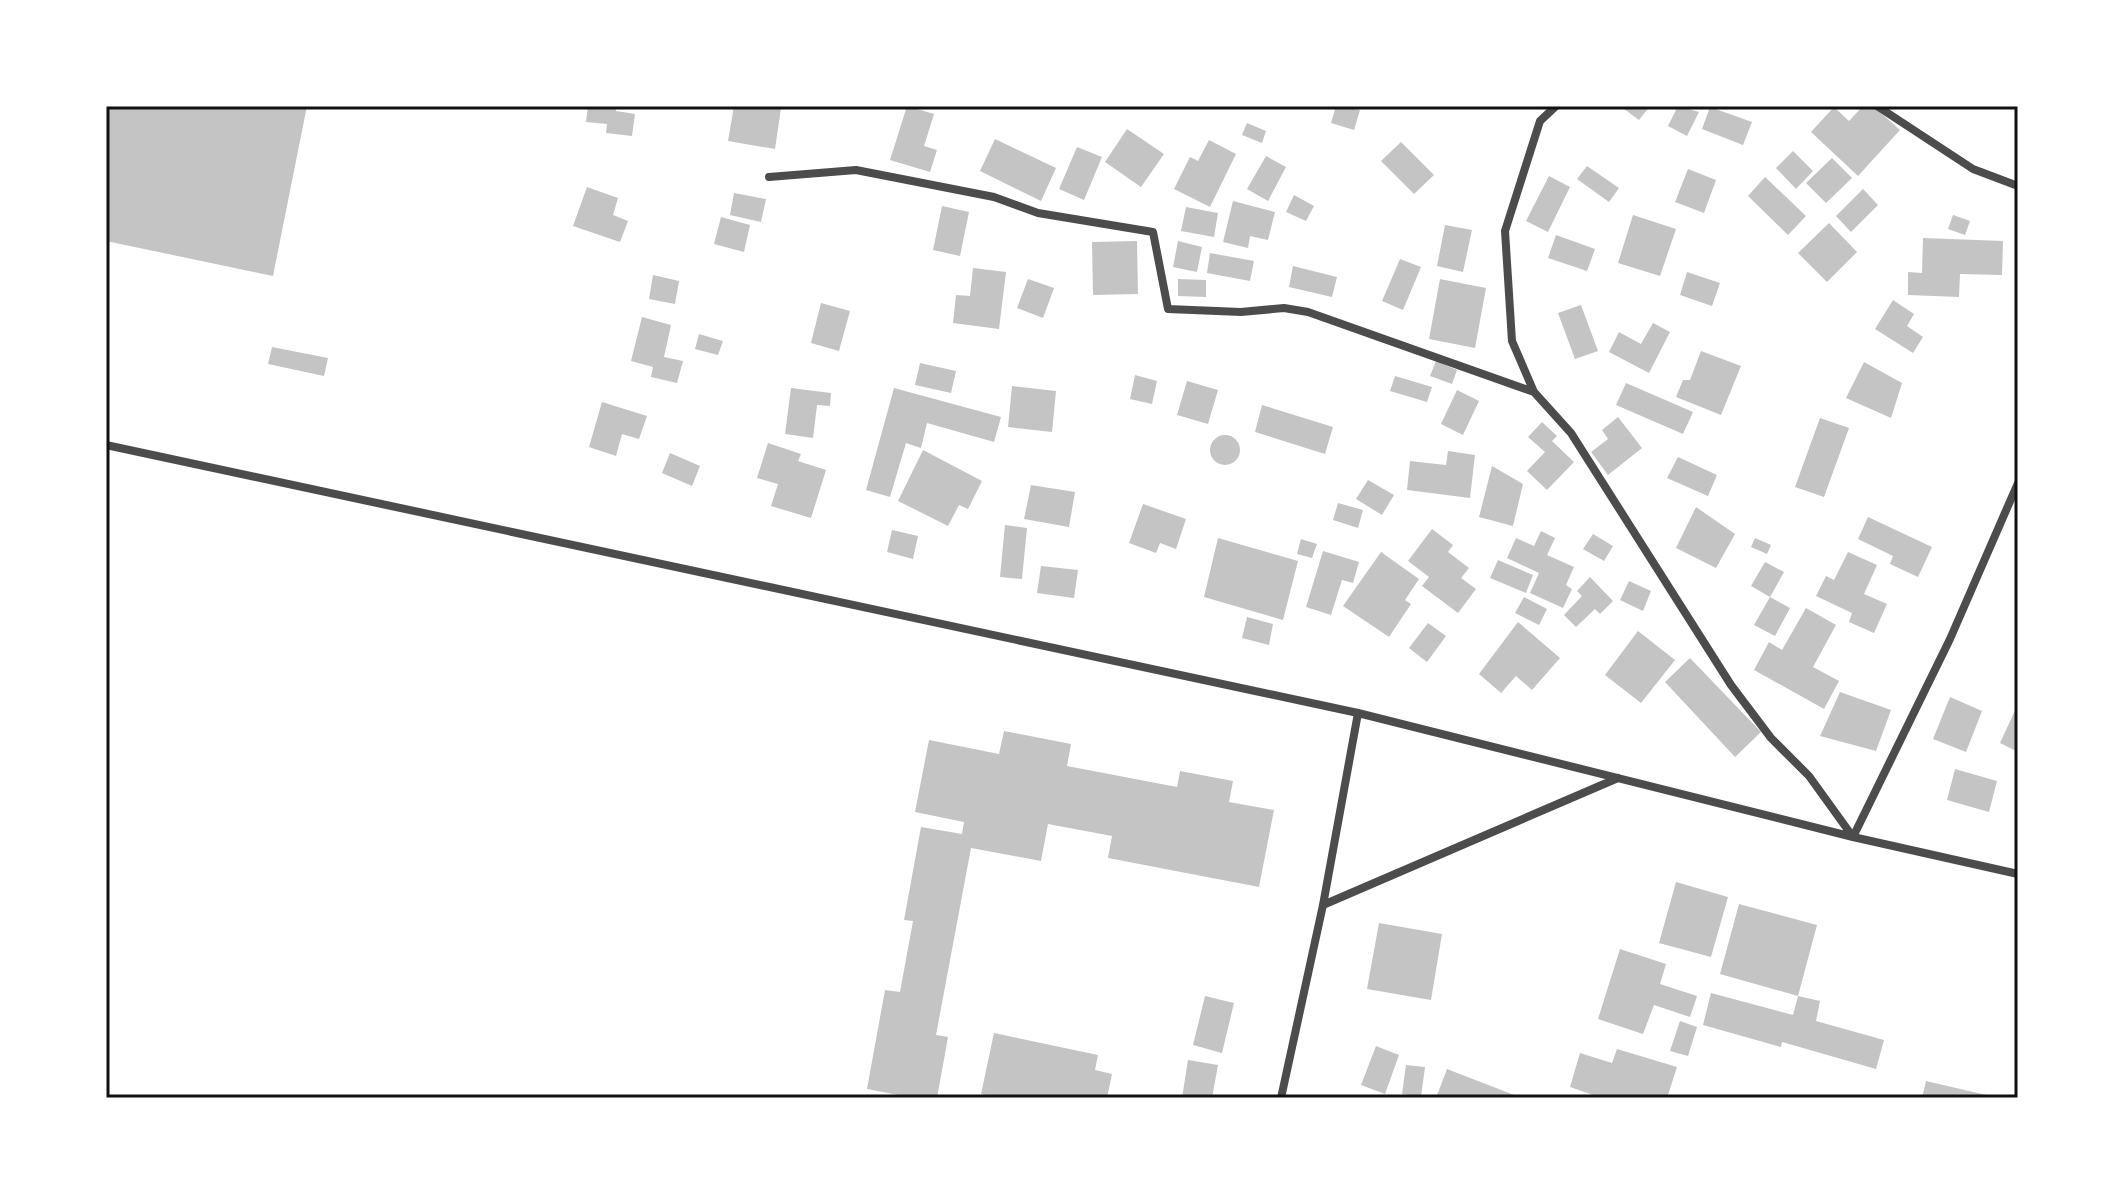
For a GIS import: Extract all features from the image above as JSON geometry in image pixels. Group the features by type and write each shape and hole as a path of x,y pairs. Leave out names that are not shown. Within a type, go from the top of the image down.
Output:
{"street":[{"path":"1556,106 1540,121 1505,231 1512,341 1534,392 1571,433 1731,685 1771,738 1809,776 1853,837"},
{"path":"1877,106 1973,169 2018,186"},
{"path":"769,177 856,170 994,197 1038,213 1153,232 1168,309 1241,312 1284,308 1308,312 1534,392"},
{"path":"106,445 1358,713 1853,837 2018,874"},
{"path":"1853,837 1950,639 2018,483"},
{"path":"1281,1098 1323,905 1358,713"},
{"path":"1323,905 1618,778"}],"building":[{"path":"106,106 307,106 273,276 106,241"},
{"path":"588,106 616,106 616,111 635,114 632,136 606,133 607,124 586,122"},
{"path":"734,106 781,108 775,149 728,141"},
{"path":"907,106 934,114 924,146 937,150 930,172 890,160"},
{"path":"1336,106 1360,110 1354,130 1331,123"},
{"path":"1620,106 1650,106 1639,120"},
{"path":"1678,106 1699,112 1687,136 1668,126"},
{"path":"1863,106 1873,106 1900,130 1858,176 1811,132 1834,107 1849,121"},
{"path":"1710,107 1752,122 1743,145 1702,129"},
{"path":"1247,123 1266,131 1262,143 1242,135"},
{"path":"1127,129 1164,154 1141,187 1105,162"},
{"path":"995,139 1056,168 1041,201 980,171"},
{"path":"1209,140 1236,154 1210,207 1174,189 1190,157 1198,161"},
{"path":"1401,142 1434,175 1414,194 1381,161"},
{"path":"1077,147 1102,157 1084,200 1059,189"},
{"path":"1793,151 1813,171 1796,189 1776,168"},
{"path":"1266,156 1286,167 1268,201 1247,189"},
{"path":"1832,158 1852,178 1826,203 1806,183"},
{"path":"1587,166 1619,188 1609,202 1577,179"},
{"path":"1688,169 1716,180 1704,213 1675,202"},
{"path":"1549,176 1570,187 1548,232 1526,221"},
{"path":"1765,177 1806,216 1788,235 1748,196"},
{"path":"587,187 618,198 613,215 628,221 620,242 573,226"},
{"path":"1863,189 1878,205 1851,232 1836,216"},
{"path":"734,193 766,199 761,222 730,215"},
{"path":"1294,195 1314,206 1306,221 1286,212"},
{"path":"1233,201 1275,212 1268,240 1250,236 1248,248 1223,242"},
{"path":"942,206 969,212 960,256 933,250"},
{"path":"1186,207 1218,213 1214,237 1181,231"},
{"path":"1633,215 1676,229 1660,276 1618,263"},
{"path":"1953,215 1970,221 1965,235 1948,229"},
{"path":"721,217 750,225 744,252 714,244"},
{"path":"1829,223 1857,252 1827,282 1798,253"},
{"path":"1445,225 1472,230 1463,272 1437,266"},
{"path":"1556,235 1595,249 1587,271 1548,258"},
{"path":"1923,238 2003,241 2002,275 1960,274 1959,297 1908,295 1908,272 1922,273"},
{"path":"1137,241 1138,294 1093,295 1092,242"},
{"path":"1178,241 1202,247 1197,272 1173,267"},
{"path":"1210,253 1254,261 1250,281 1207,273"},
{"path":"1400,259 1421,267 1403,310 1382,301"},
{"path":"1293,266 1337,277 1332,297 1289,287"},
{"path":"973,268 1006,272 999,329 953,323 956,295 970,296"},
{"path":"1687,272 1720,283 1712,306 1680,295"},
{"path":"653,275 679,281 675,304 649,299"},
{"path":"1028,279 1054,288 1043,318 1017,308"},
{"path":"1178,279 1206,280 1206,297 1178,296"},
{"path":"1440,279 1486,288 1475,348 1429,339"},
{"path":"1893,300 1914,314 1907,326 1923,337 1913,353 1875,329"},
{"path":"821,303 850,311 839,351 811,343"},
{"path":"1581,305 1598,351 1575,359 1558,313"},
{"path":"642,317 671,325 664,357 683,361 677,383 651,377 653,367 631,361"},
{"path":"1653,323 1670,332 1649,373 1609,352 1619,332 1641,344"},
{"path":"699,334 723,341 718,355 695,349"},
{"path":"272,347 328,358 324,376 268,364"},
{"path":"1701,351 1741,366 1721,415 1676,397 1683,380 1690,380"},
{"path":"1436,361 1457,370 1452,384 1430,376"},
{"path":"1864,362 1902,383 1891,418 1846,398"},
{"path":"920,363 956,371 951,393 915,385"},
{"path":"1135,375 1157,381 1152,404 1130,399"},
{"path":"1395,376 1432,387 1427,402 1390,391"},
{"path":"1187,381 1218,390 1208,424 1177,415"},
{"path":"1626,383 1693,412 1683,434 1616,405"},
{"path":"1012,386 1056,391 1052,432 1008,427"},
{"path":"791,388 831,393 830,406 817,405 813,438 785,434"},
{"path":"894,388 1001,417 994,442 927,423 921,448 906,443 890,497 866,490"},
{"path":"1457,390 1479,401 1463,435 1441,424"},
{"path":"602,402 647,416 639,439 622,434 616,456 589,447"},
{"path":"1262,405 1333,427 1325,454 1255,432"},
{"path":"1618,417 1642,448 1608,475 1591,452 1608,439 1602,430"},
{"path":"1820,418 1849,428 1824,497 1795,487"},
{"path":"1542,422 1557,436 1552,441 1574,462 1547,490 1527,471 1545,452 1528,437"},
{"path":"1225,435 1236,439 1240,450 1236,461 1225,465 1214,461 1210,450 1214,439"},
{"path":"768,443 801,454 798,461 826,470 811,518 771,506 778,484 757,478"},
{"path":"923,450 982,481 968,509 959,505 948,526 898,501"},
{"path":"1448,451 1475,455 1470,498 1407,490 1410,461 1446,465"},
{"path":"670,453 700,466 692,486 662,473"},
{"path":"1678,457 1717,475 1708,496 1667,478"},
{"path":"1492,466 1523,484 1513,526 1479,517"},
{"path":"1368,480 1394,495 1382,515 1356,499"},
{"path":"1031,485 1075,492 1069,527 1024,519"},
{"path":"1338,503 1363,510 1358,528 1333,520"},
{"path":"1143,504 1186,519 1176,549 1160,543 1156,553 1129,543"},
{"path":"1696,507 1735,534 1716,568 1676,548"},
{"path":"1868,517 1932,547 1918,577 1890,564 1893,556 1858,539"},
{"path":"1005,525 1027,528 1022,579 1000,577"},
{"path":"1432,529 1453,545 1448,552 1469,568 1461,578 1476,589 1458,613 1422,586 1429,577 1408,561"},
{"path":"892,530 918,536 913,559 887,552"},
{"path":"1541,531 1555,538 1547,555 1574,567 1566,585 1572,589 1563,608 1530,593 1539,573 1507,558 1516,538 1534,546"},
{"path":"1593,534 1613,546 1604,561 1583,549"},
{"path":"1218,538 1298,561 1283,620 1204,597"},
{"path":"1755,538 1771,545 1767,554 1751,547"},
{"path":"1301,539 1317,544 1312,558 1297,554"},
{"path":"1323,551 1359,562 1353,583 1342,580 1331,615 1306,607"},
{"path":"1381,552 1419,579 1405,600 1411,604 1389,637 1343,606"},
{"path":"1848,552 1877,565 1864,594 1887,604 1874,633 1849,622 1852,613 1816,596 1826,576 1834,580"},
{"path":"1498,560 1533,575 1526,593 1490,578"},
{"path":"1765,562 1784,572 1770,597 1751,586"},
{"path":"1041,566 1078,570 1074,598 1037,593"},
{"path":"1590,577 1613,601 1600,614 1595,609 1576,627 1564,615 1582,596 1577,591"},
{"path":"1629,581 1651,591 1643,611 1620,600"},
{"path":"1524,597 1547,609 1539,625 1515,613"},
{"path":"1770,597 1790,608 1775,636 1754,625"},
{"path":"1806,608 1836,625 1813,667 1839,681 1824,709 1754,670 1769,642 1782,650"},
{"path":"1247,617 1273,624 1269,645 1242,638"},
{"path":"1518,622 1560,658 1532,690 1516,676 1501,693 1479,674"},
{"path":"1428,623 1446,636 1427,662 1409,648"},
{"path":"1638,631 1675,660 1641,703 1605,675"},
{"path":"1690,658 1761,732 1735,757 1665,682"},
{"path":"1840,692 1891,710 1876,751 1820,736"},
{"path":"1950,697 1982,711 1966,752 1933,739"},
{"path":"2018,704 2018,752 2000,743"},
{"path":"1004,731 1071,744 1067,766 1177,787 1180,771 1233,781 1229,802 1274,810 1259,887 1108,858 1112,836 1048,824 1041,861 971,848 936,1035 948,1037 937,1098 914,1098 867,1089 885,990 900,992 913,921 904,920 921,827 962,834 964,822 915,812 929,740 999,754"},
{"path":"1955,769 1997,781 1989,812 1947,800"},
{"path":"1676,882 1728,897 1711,957 1659,943"},
{"path":"1739,904 1817,925 1798,996 1720,974"},
{"path":"1379,923 1442,934 1431,1000 1367,989"},
{"path":"1620,949 1666,964 1660,984 1697,996 1690,1017 1654,1005 1643,1034 1598,1019"},
{"path":"1711,993 1793,1015 1798,996 1820,1001 1816,1021 1884,1040 1876,1069 1782,1042 1781,1047 1703,1025"},
{"path":"1205,996 1234,1003 1222,1053 1193,1045"},
{"path":"1680,1021 1697,1027 1688,1056 1670,1051"},
{"path":"994,1033 1098,1055 1095,1070 1112,1074 1107,1098 1001,1098 981,1094"},
{"path":"1376,1046 1399,1055 1385,1094 1361,1085"},
{"path":"1617,1049 1677,1067 1667,1098 1602,1098 1570,1087 1580,1053 1612,1063"},
{"path":"1188,1060 1218,1065 1212,1098 1182,1098"},
{"path":"1406,1065 1425,1067 1421,1097 1402,1094"},
{"path":"1447,1069 1522,1098 1436,1098"},
{"path":"1926,1081 1995,1097 1995,1098 1922,1098"}]}
